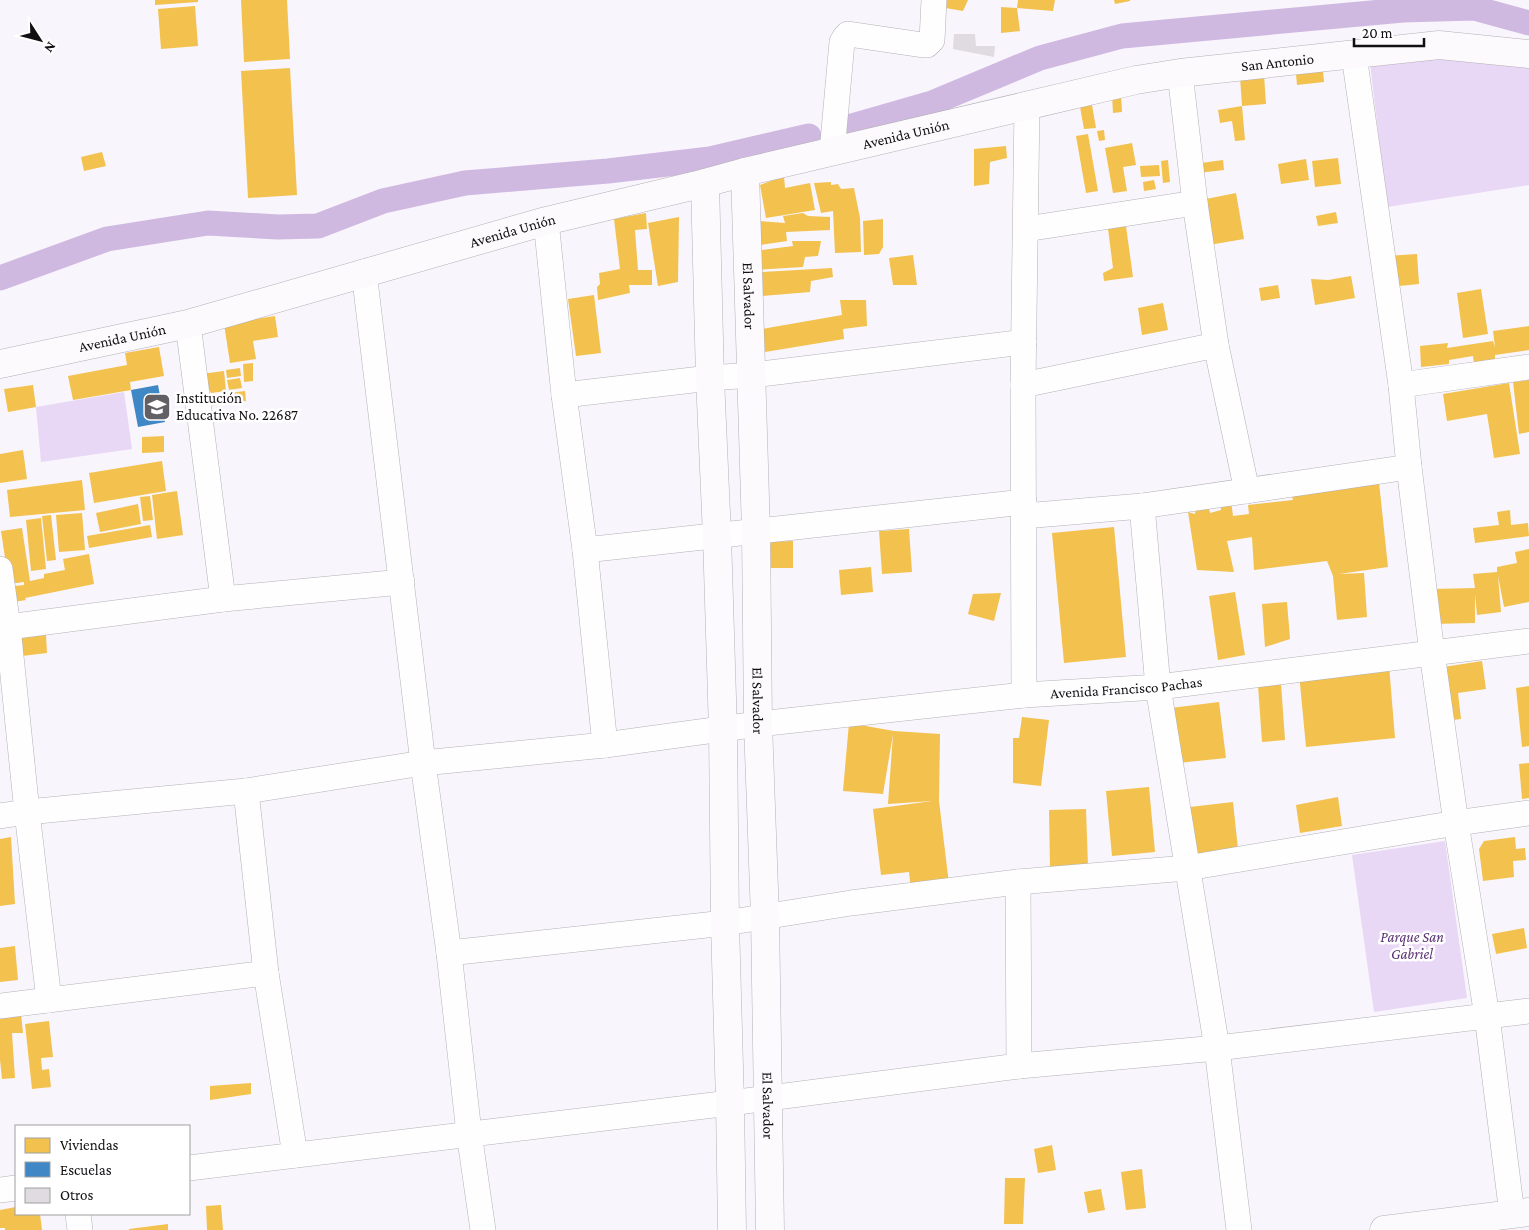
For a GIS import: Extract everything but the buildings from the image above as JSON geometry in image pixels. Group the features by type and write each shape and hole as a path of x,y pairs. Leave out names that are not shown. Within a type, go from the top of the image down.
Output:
{"street":[{"path":"832,152 844,36 857,34 927,45 932,40 934,0"},
{"name":"San Antonio","path":"1027,106 1136,80 1180,73 1439,45 1529,54"},
{"path":"1354,55 1402,385 1409,468 1432,654 1456,823 1521,1213 1384,1230"},
{"path":"1180,73 1216,346 1247,491"},
{"path":"1024,694 1023,385 1027,106"},
{"name":"Avenida Unión","path":"0,364 188,324 546,221 1027,106"},
{"name":"El Salvador","path":"745,172 756,531 758,724 765,917 770,1230"},
{"path":"705,183 722,730 732,1230"},
{"path":"1026,229 1196,203"},
{"path":"546,221 564,395 585,550 605,745"},
{"path":"364,272 423,762 449,953 469,1133 483,1230"},
{"path":"188,324 223,599"},
{"path":"564,395 752,375 1024,342"},
{"path":"1023,385 1216,346"},
{"path":"1402,385 1529,367"},
{"path":"585,550 756,531 1024,509 1142,506 1409,468"},
{"path":"1142,506 1158,687 1217,1048 1239,1230"},
{"path":"0,569 49,1000"},
{"path":"8,627 223,599 402,582"},
{"name":"Avenida Francisco Pachas","path":"0,816 246,791 423,762 605,745 758,724 1024,694 1158,687 1529,641"},
{"path":"246,791 266,973 295,1155"},
{"path":"449,953 725,923 851,903 1018,882 1187,868 1456,823 1529,813"},
{"path":"1018,882 1019,1066"},
{"path":"0,1006 266,973"},
{"path":"190,1168 1019,1066 1217,1048 1529,1011"},
{"path":"0,1190 15,1188"},
{"path":"78,1215 80,1230"}],"green space":[{"path":"1437,51 1529,60 1529,185 1387,207 1370,63"},
{"path":"124,392 132,449 41,462 36,407"},
{"name":"Parque San Gabriel","path":"1445,841 1467,998 1374,1012 1352,855"}],"waterway":[{"path":"845,128 932,103 1040,58 1122,36 1403,10 1474,8 1529,23"},
{"path":"0,278 107,239 208,223 278,227 318,226 383,201 465,183 608,171 710,159 809,136"}],"place":[{"name":"Institución Educativa No. 22687","path":"157,407"}]}
